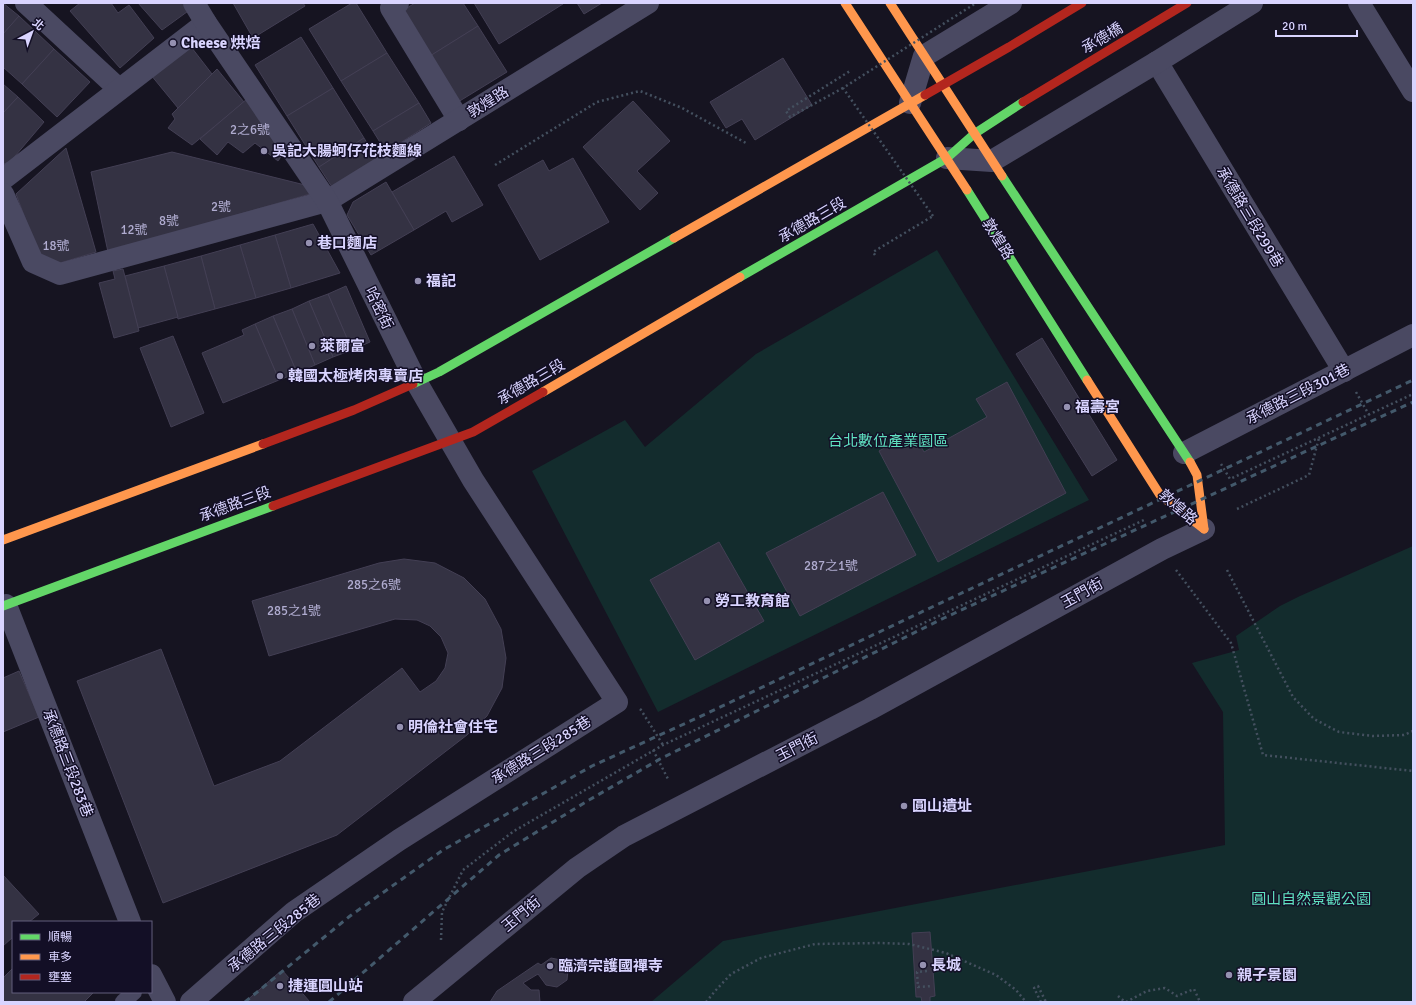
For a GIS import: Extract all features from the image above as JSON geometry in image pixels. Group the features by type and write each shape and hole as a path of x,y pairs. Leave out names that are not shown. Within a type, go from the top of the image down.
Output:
{"main road":[{"name":"敦煌路","path":"845,3 947,158 1160,495 1204,529"},
{"name":"敦煌路","path":"890,3 974,134 1198,475 1204,529"},
{"path":"3,540 354,410 417,383 460,360 1009,47 1082,3"},
{"name":"承德橋","path":"1031,96 1187,3"},
{"name":"承德路三段","path":"4,605 480,428 947,158 974,134 1031,96"}],"street":[{"path":"26,3 119,89"},
{"name":"哈密街","path":"194,3 327,201 417,383 450,440"},
{"path":"398,3 390,8 459,120"},
{"name":"敦煌路","path":"3,194 33,262 60,274 327,201 648,3"},
{"path":"910,103 924,56 1011,3"},
{"path":"947,158 992,161 1252,3"},
{"path":"1360,3 1413,91"},
{"path":"3,179 206,23"},
{"name":"承德路三段299巷","path":"1157,62 1344,370"},
{"name":"承德路三段301巷","path":"1184,453 1413,335"},
{"path":"450,440 473,480 616,702"},
{"name":"玉門街","path":"414,1002 577,868 624,836 870,708 1162,549 1204,529"},
{"name":"承德路三段283巷","path":"4,605 130,921"},
{"name":"承德路三段285巷","path":"191,1002 294,912 399,840 616,702"},
{"path":"152,978 165,1002"}],"lane":[{"path":"123,1002 133,993"}],"path":[{"path":"850,71 786,111 790,118 843,88 976,3"},
{"path":"843,88 933,216 873,252 875,255"},
{"path":"495,165 597,102 640,92 682,108 746,143"},
{"path":"1221,464 1230,479 1413,394"},
{"path":"1237,509 1309,475 1319,438"},
{"path":"441,940 442,912 462,870 514,831 663,744 1146,519"},
{"path":"1172,564 1231,643 1263,754 1413,771"},
{"path":"1227,570 1293,697 1314,719 1339,732 1374,736 1404,735 1413,732"},
{"path":"616,702 641,710 663,744"},
{"path":"653,750 668,779"},
{"path":"706,1002 731,974 761,958 815,944 879,943 909,944 946,953 996,975 1016,990 1026,1002"},
{"path":"926,971 917,972 918,987 932,986"},
{"path":"1041,1002 1034,988 1038,986 1046,1002"},
{"path":"1118,996 1125,1002 1147,991 1165,988 1177,996 1194,989 1200,1002"}],"green space":[{"name":"台北數位產業園區","path":"937,250 1089,500 658,712 532,471 625,420 645,447 756,354"},
{"name":"圓山自然景觀公園","path":"1413,546 1413,1002 651,1002 723,941 1225,845 1223,712 1192,663 1239,650 1236,636 1280,606"}],"building":[{"path":"3,3 19,16 3,34"},
{"path":"80,3 111,3 118,13 129,5 154,38 120,68 70,11"},
{"path":"138,3 186,3 191,9 162,30"},
{"path":"233,3 303,3 305,6 253,38"},
{"path":"352,3 356,3 387,53 341,81 309,29"},
{"path":"415,3 463,3 478,26 430,56 402,11"},
{"path":"474,3 562,3 563,4 499,44"},
{"path":"577,3 602,3 584,14"},
{"path":"19,16 54,49 22,84 3,67 3,34"},
{"path":"478,26 507,72 458,102 430,56"},
{"path":"301,37 333,88 287,116 255,65"},
{"path":"185,39 212,74 178,108 146,69"},
{"path":"54,49 90,82 57,117 22,84"},
{"path":"387,53 419,103 373,131 341,81"},
{"path":"783,58 812,105 755,140 742,119 726,128 710,102"},
{"path":"217,69 244,102 192,145 168,128 175,119 172,114"},
{"path":"3,84 18,97 3,113"},
{"path":"333,88 364,138 319,167 287,116"},
{"path":"254,93 289,145 278,161 255,143 243,153 228,142 217,155 200,139"},
{"path":"18,97 44,122 10,162 3,164 3,113"},
{"path":"633,101 670,141 637,171 658,193 640,210 583,147"},
{"path":"419,103 431,123 386,152 373,131"},
{"path":"364,138 377,159 332,187 319,167"},
{"path":"66,148 96,252 60,263 40,258 16,194"},
{"path":"172,152 305,185 310,194 108,252 91,172"},
{"path":"454,156 483,205 452,222 446,211 414,230 392,192"},
{"path":"573,158 609,222 540,260 498,185 543,160 549,171"},
{"path":"386,182 414,230 371,255 347,215 353,202"},
{"path":"313,224 340,273 291,288 275,235"},
{"path":"275,235 291,288 256,298 240,245"},
{"path":"240,245 256,298 215,309 201,256"},
{"path":"201,256 215,309 178,319 164,266"},
{"path":"164,266 178,317 138,328 125,276"},
{"path":"123,269 139,331 114,338 99,283 115,279 113,271"},
{"path":"346,286 370,342 352,350 328,294"},
{"path":"328,294 352,350 333,357 309,301"},
{"path":"309,301 333,357 315,365 292,309"},
{"path":"292,309 315,365 297,373 273,316"},
{"path":"273,316 297,373 279,380 255,324"},
{"path":"255,324 279,380 223,403 202,353 244,335 242,330"},
{"path":"173,336 204,413 171,427 140,348"},
{"name":"福壽宮","path":"1042,338 1117,460 1092,476 1016,354"},
{"path":"1007,382 1066,493 938,562 879,451 913,432 924,452 987,417 976,399"},
{"path":"883,492 916,555 800,616 766,553"},
{"name":"勞工教育館","path":"719,542 764,621 695,660 650,580"},
{"name":"明倫社會住宅","path":"404,559 435,563 464,578 485,599 501,629 506,658 502,688 487,716 467,735 337,835 163,903 77,681 161,649 214,786 280,761 402,668 420,692 436,681 445,668 448,653 441,637 430,626 417,620 395,619 269,656 252,601 379,563"},
{"path":"19,671 39,717 3,732 3,678"},
{"path":"3,875 39,914 30,921 12,921 12,938 3,946"},
{"name":"長城","path":"930,932 935,996 930,997 930,1002 922,1002 921,997 916,997 912,933"},
{"name":"臨濟宗護國禪寺","path":"551,958 561,960 568,970 567,980 557,987 546,985 538,974 523,983 531,990 539,990 540,1002 490,1002 497,991 538,963 541,965"},
{"path":"12,969 12,993 93,993 84,1002 3,1002 3,978"},
{"name":"捷運圓山站","path":"282,970 310,1002 245,1002"}],"railway":[{"path":"245,1002 350,916 443,850 592,766 697,718 1413,380"},
{"path":"329,1002 499,855 660,759 944,618 1413,402"}],"traffic: fast":[{"path":"740,277 947,158 974,134 1023,102"},
{"path":"1002,176 1190,462"},
{"path":"967,190 1087,380"},
{"path":"413,384 439,372 674,238"},
{"path":"3,606 273,506"}],"traffic: slow":[{"path":"845,3 967,190"},
{"path":"890,3 1002,176"},
{"path":"674,238 925,95"},
{"path":"543,392 740,277"},
{"path":"1087,380 1160,495 1204,529"},
{"path":"3,540 263,444"},
{"path":"1190,462 1197,475 1204,529"}],"traffic: jam":[{"path":"925,95 1082,3"},
{"path":"1023,102 1187,3"},
{"path":"263,444 354,410 413,384"},
{"path":"273,506 473,432 543,392"}],"place":[{"name":"Cheese 烘焙","path":"173,43"},
{"name":"吳記大腸蚵仔花枝麵線","path":"264,151"},
{"name":"巷口麵店","path":"309,243"},
{"name":"福記","path":"418,281"},
{"name":"萊爾富","path":"312,346"},
{"name":"韓國太極烤肉專賣店","path":"280,376"},
{"name":"福壽宮","path":"1067,407"},
{"name":"勞工教育館","path":"707,601"},
{"name":"明倫社會住宅","path":"400,727"},
{"name":"圓山遺址","path":"904,806"},
{"name":"長城","path":"923,965"},
{"name":"臨濟宗護國禪寺","path":"550,966"},
{"name":"親子景園","path":"1229,975"},
{"name":"捷運圓山站","path":"280,986"}]}
